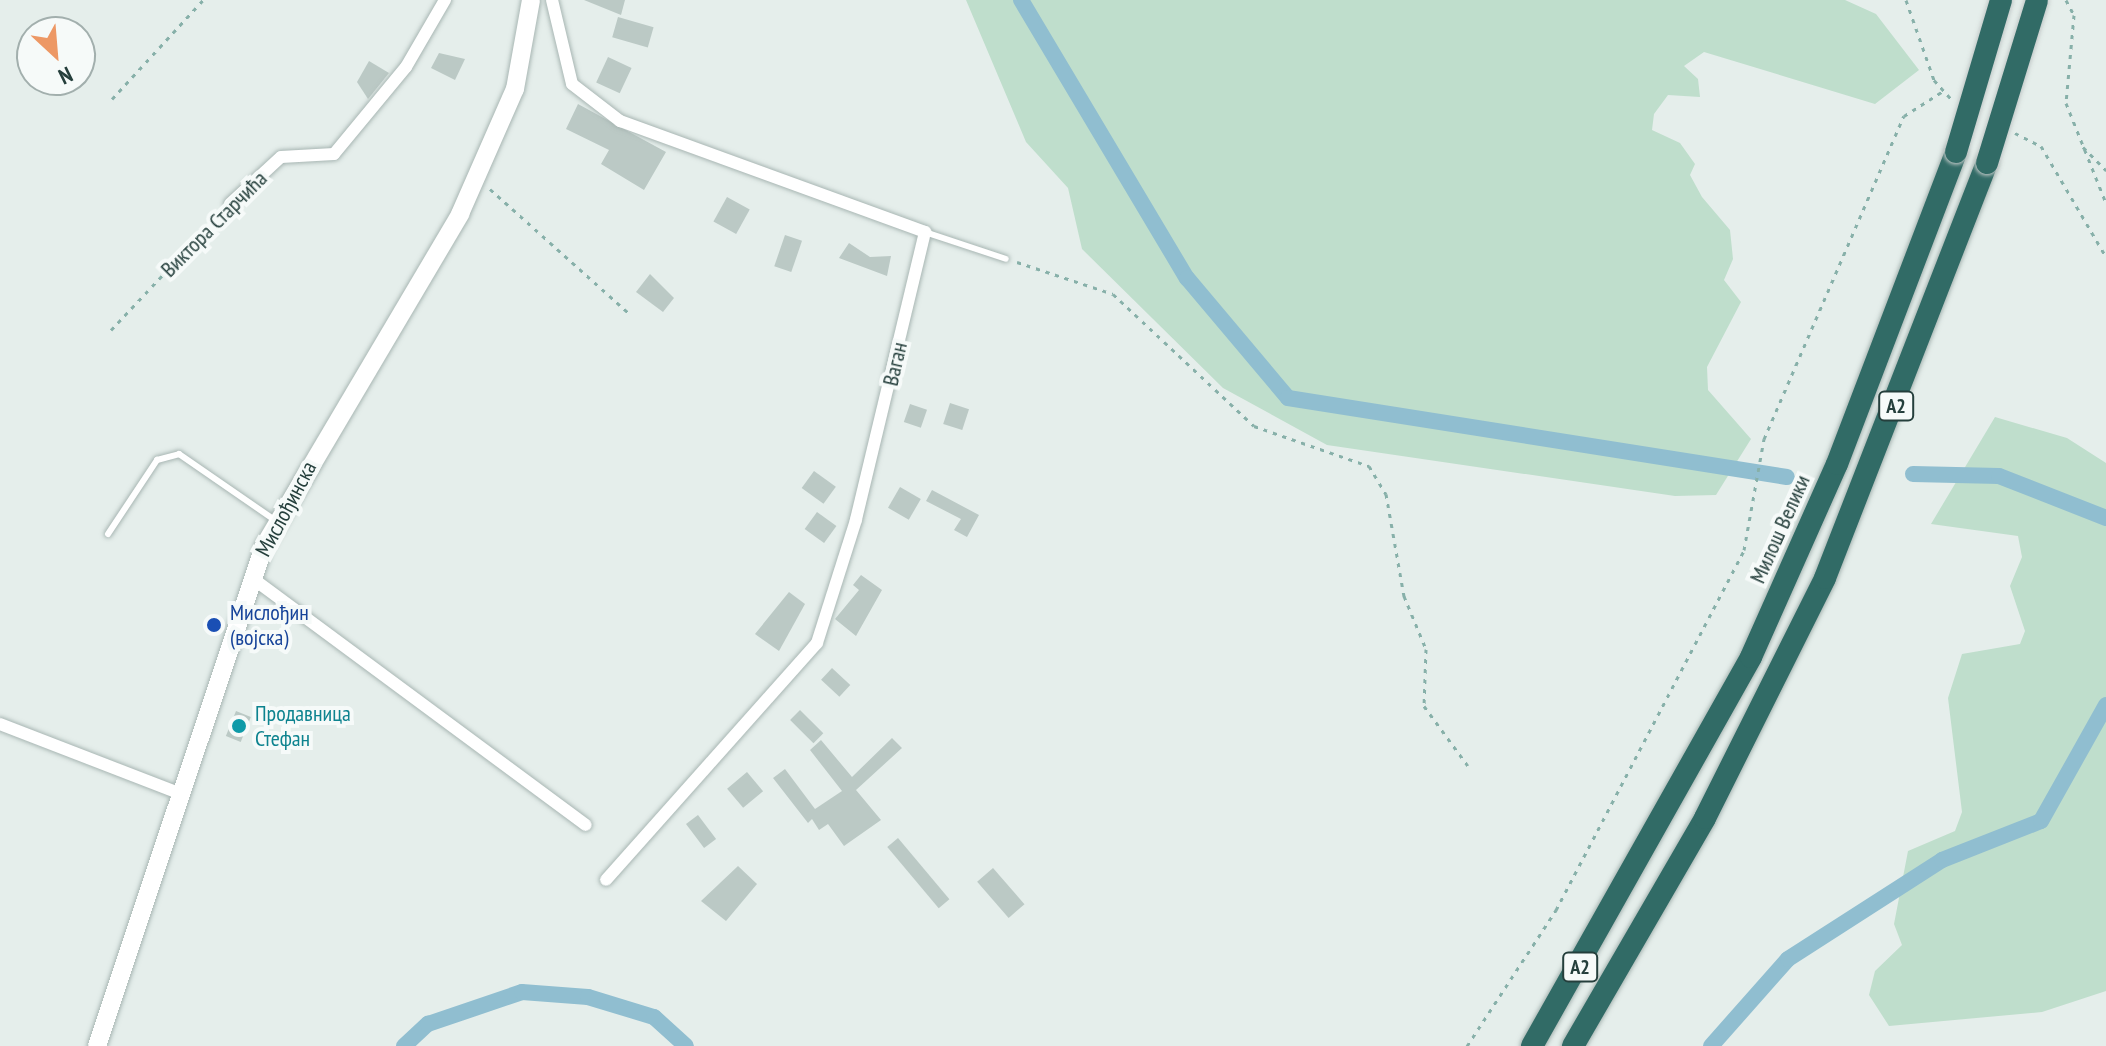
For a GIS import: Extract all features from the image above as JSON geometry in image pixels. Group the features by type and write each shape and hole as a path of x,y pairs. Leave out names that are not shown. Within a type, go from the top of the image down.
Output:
{"highway":[{"name":"Милош Велики","path":"1532,1046 1751,657 1837,464 1956,152 2001,0"},
{"name":"A2","path":"1573,1046 1699,830 1825,578 1987,163 2037,0"}],"main road":[{"name":"Мислођинска","path":"97,1046 252,578 276,521 419,289 477,177 521,72 531,0"}],"street":[{"name":"Виктора Старчића","path":"230,204 281,157 334,154 406,67 445,0"},
{"path":"552,0 572,84 620,121 925,232"},
{"name":"Ваган","path":"606,880 817,643 856,520 925,232"},
{"path":"252,578 586,825"},
{"path":"0,724 179,793"}],"lane":[{"path":"925,232 1006,259"},
{"path":"108,534 157,460 179,454 276,521"}],"path":[{"path":"112,99 203,0"},
{"path":"2066,0 2074,15 2066,103 2106,203"},
{"path":"1467,1046 1556,910 1744,550 1751,491 1764,439 1904,116 1943,91"},
{"path":"2081,145 2106,170"},
{"path":"477,177 630,314"},
{"name":"Виктора Старчића","path":"111,330 230,204"},
{"path":"1006,259 1113,294 1254,426 1369,466 1386,494 1404,596 1426,649 1424,706 1468,766"}],"green space":[{"path":"966,0 1845,0 1876,14 1919,70 1875,104 1704,52 1684,66 1698,79 1700,97 1668,95 1654,114 1652,130 1680,143 1695,164 1690,175 1702,197 1730,230 1733,259 1724,280 1741,302 1707,367 1708,390 1751,439 1716,495 1675,496 1327,445 1223,388 1082,249 1068,188 1026,142"},
{"path":"1995,417 2067,438 2106,463 2106,991 2042,1012 1889,1026 1869,995 1875,971 1902,945 1894,924 1908,851 1955,831 1962,812 1948,698 1962,654 2020,644 2025,631 2010,586 2022,557 2018,536 1931,524"}],"building":[{"path":"584,0 625,0 621,15"},
{"path":"618,17 654,27 648,47 612,37"},
{"path":"439,53 465,59 455,80 431,68"},
{"path":"608,57 632,68 620,93 596,82"},
{"path":"369,61 389,73 368,99 357,82"},
{"path":"578,104 666,152 644,190 601,164 609,150 566,129"},
{"path":"727,197 750,210 736,234 713,221"},
{"path":"785,235 802,241 791,272 774,266"},
{"path":"849,243 870,257 891,256 887,276 839,258"},
{"path":"650,274 674,298 663,312 636,292"},
{"path":"950,403 969,409 962,430 943,424"},
{"path":"910,404 927,410 921,428 904,422"},
{"path":"814,471 836,487 823,504 802,488"},
{"path":"900,487 921,499 909,520 888,508"},
{"path":"932,490 979,515 967,537 954,530 961,519 926,501"},
{"path":"817,512 836,526 824,543 805,529"},
{"path":"861,575 882,590 856,636 835,619 859,590 853,585"},
{"path":"789,592 805,604 779,651 755,634"},
{"path":"832,668 850,685 839,697 821,680"},
{"path":"800,710 823,733 813,743 790,720"},
{"name":"Продавница Стефан","path":"236,711 251,717 241,742 226,736"},
{"path":"892,738 902,748 856,790 881,820 844,846 828,824 819,830 812,819 808,823 773,778 785,769 815,809 842,791 810,750 821,740 852,777"},
{"path":"747,772 763,791 743,808 727,789"},
{"path":"698,815 716,839 704,848 686,824"},
{"path":"898,838 949,899 939,908 887,847"},
{"path":"738,866 757,884 726,921 701,901"},
{"path":"993,868 1024,904 1009,918 977,882"}],"waterway":[{"path":"1021,0 1187,278 1288,398 1787,477"},
{"path":"1913,474 1999,476 2106,518"},
{"path":"1711,1046 1788,959 1942,860 2041,821 2106,705"},
{"path":"404,1046 428,1024 522,992 588,997 654,1017 686,1046"}],"place":[{"name":"Мислођин (војска)","path":"214,625"},
{"name":"Продавница Стефан","path":"239,726"}]}
